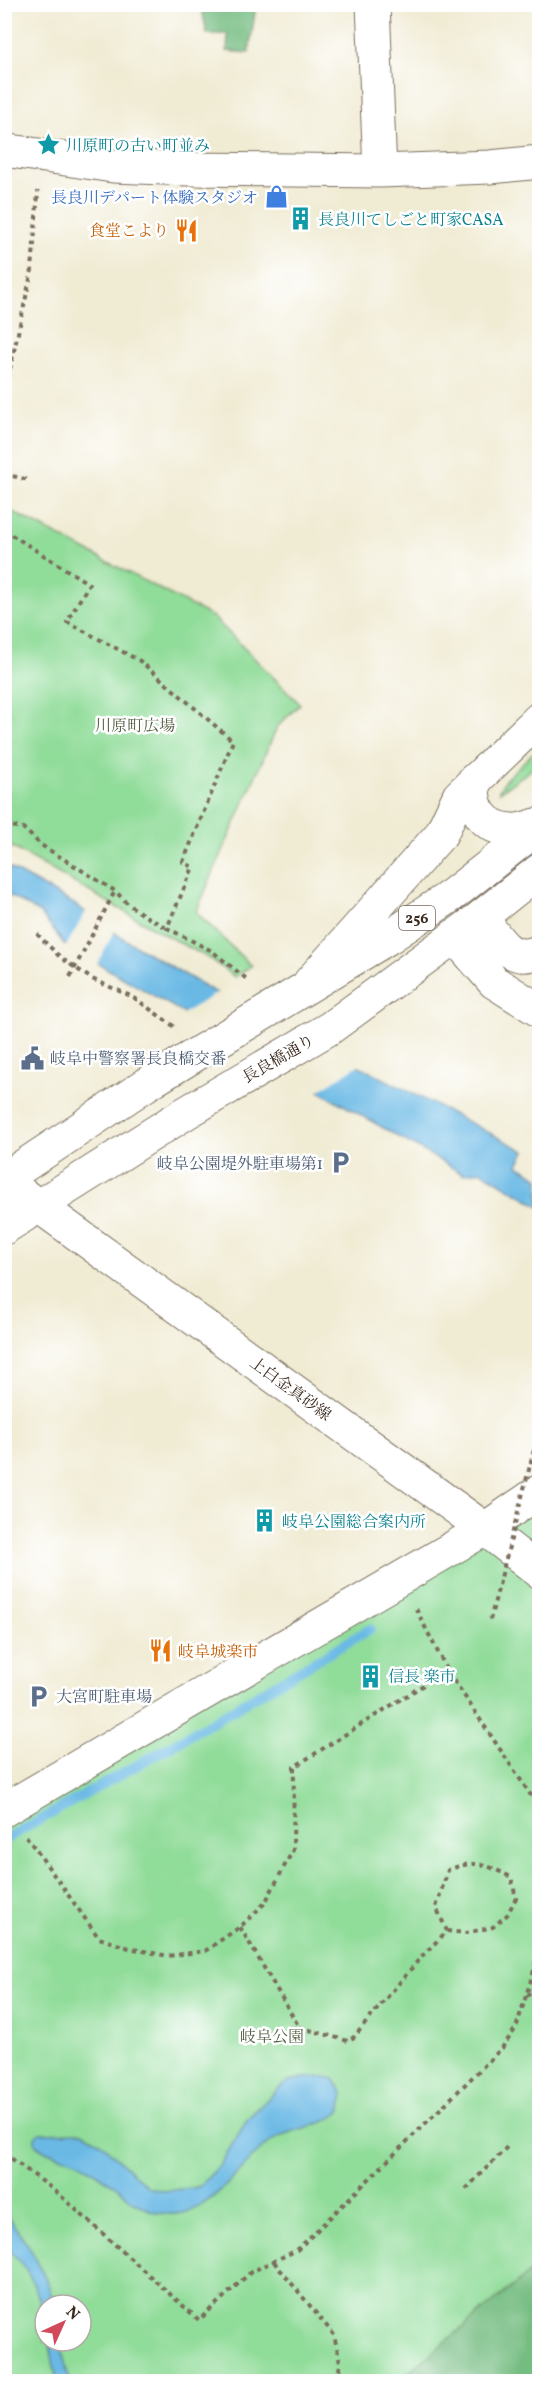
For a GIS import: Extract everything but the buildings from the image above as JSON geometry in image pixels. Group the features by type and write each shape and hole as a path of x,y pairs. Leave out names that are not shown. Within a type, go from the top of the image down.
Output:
{"main road":[{"path":"373,4 380,171"},
{"path":"4,150 124,166 189,169 380,171 490,167 540,162"},
{"path":"296,994 441,834 459,796 540,718"},
{"path":"474,780 472,794 477,811 494,827 513,831 540,825"},
{"name":"256","path":"4,1180 147,1084 388,938 452,895 540,825"},
{"name":"長良橋通り","path":"4,1228 184,1114 330,1028 481,917 540,870"},
{"path":"481,917 508,950 516,956 529,956 540,951"},
{"path":"454,936 494,982 540,1011"},
{"name":"上白金真砂線","path":"4,1180 485,1529 540,1572"},
{"path":"5,1810 485,1529 540,1491"}],"path":[{"path":"4,396 32,270 41,154"},
{"path":"4,474 29,480"},
{"path":"4,530 89,584 68,622 140,661 233,741 183,862 194,867 167,928"},
{"path":"4,825 23,828 41,845 115,891 128,904 167,928 212,951 254,985"},
{"path":"70,977 115,891"},
{"path":"38,934 61,958 92,979 133,997 178,1030"},
{"path":"490,1620 540,1428"},
{"path":"424,1601 415,1607 447,1670 540,1809"},
{"path":"5,1810 99,1938 129,1948 168,1956 205,1951 240,1927 264,1903 293,1850 294,1767 447,1670"},
{"path":"469,1862 488,1866 511,1877 516,1898 507,1915 493,1927 466,1933 447,1931 436,1907 448,1870 469,1862"},
{"path":"240,1927 299,2027 348,2041 354,2037 421,1957 447,1931"},
{"path":"4,2153 54,2190 199,2320 251,2272 297,2250 502,2048 516,2028 540,1951"},
{"path":"526,1996 540,1984"},
{"path":"466,2189 509,2145"},
{"path":"274,2262 334,2335 339,2362 338,2382"}],"green space":[{"path":"201,5 251,5 255,12 249,53 227,51 228,34 207,34"},
{"name":"川原町広場","path":"5,508 213,617 300,704 277,727 196,912 251,966 235,977 207,957 5,843"},
{"path":"539,747 539,764 498,793 505,780"},
{"name":"岐阜公園","path":"539,1502 540,2260 536,2268 398,2381 5,2381 4,1812"},
{"path":"539,2260 539,2381 398,2381 535,2268"}],"water":[{"path":"4,865 74,904 121,937 211,990 525,1151 518,1165 539,1178 539,1206 481,1171 463,1174 64,944 40,913 5,893"},
{"path":"326,2077 334,2079 344,2094 340,2112 323,2122 278,2137 211,2198 195,2209 177,2214 158,2213 136,2203 84,2165 44,2150 35,2142 35,2137 40,2133 83,2132 99,2141 148,2187 163,2191 193,2188 200,2186 220,2165 248,2118 278,2089 289,2081"},
{"path":"5,2215 28,2246 51,2293 36,2293 26,2271 5,2246"},
{"path":"51,2353 63,2353 69,2381 57,2381"}],"pier":[{"path":"87,910 115,930 96,966 65,948"},
{"path":"220,991 360,1064 315,1093 181,1015"}],"waterway":[{"path":"4,1840 164,1750 370,1629"}],"place":[{"name":"川原町の古い町並み","path":"48,145"},
{"name":"長良川デパート体験スタジオ","path":"276,197"},
{"name":"長良川てしごと町家CASA","path":"300,219"},
{"name":"食堂こより","path":"187,230"},
{"name":"岐阜中警察署長良橋交番","path":"32,1058"},
{"name":"岐阜公園堤外駐車場第1","path":"341,1163"},
{"name":"岐阜公園総合案内所","path":"264,1521"},
{"name":"岐阜城楽市","path":"160,1651"},
{"name":"信長 楽市","path":"370,1676"},
{"name":"大宮町駐車場","path":"38,1696"}]}
